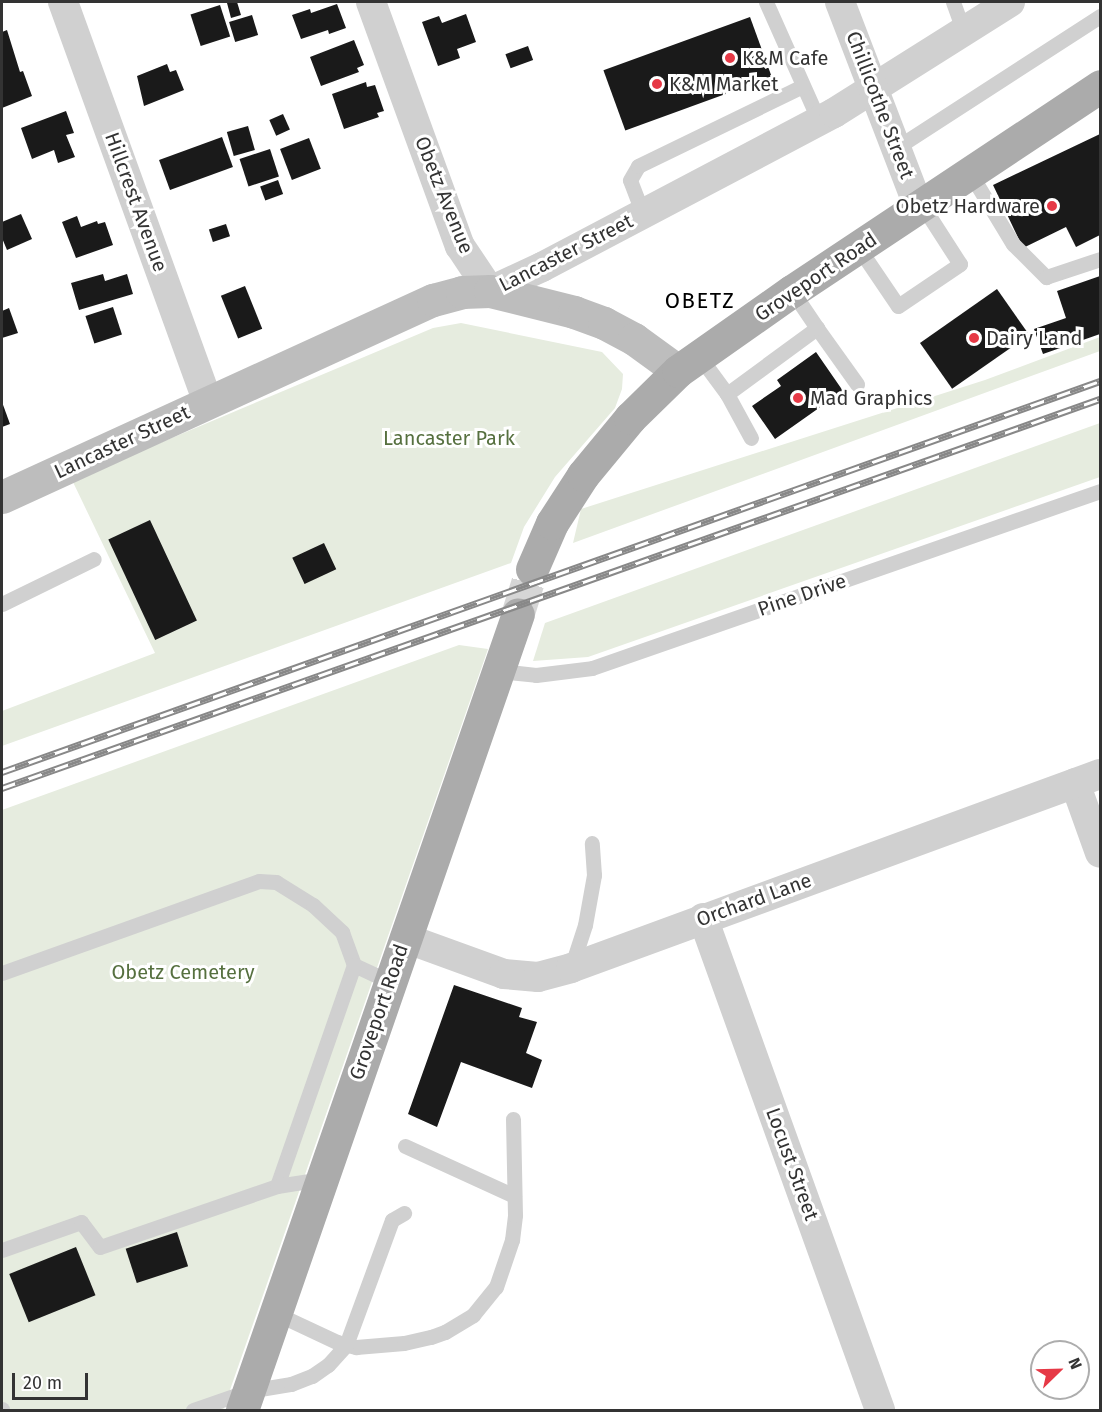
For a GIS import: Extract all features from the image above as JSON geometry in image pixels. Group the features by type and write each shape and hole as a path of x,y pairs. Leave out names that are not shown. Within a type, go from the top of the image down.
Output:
{"main road":[{"name":"Groveport Road","path":"532,569 552,524 583,475 630,418 688,363 792,291 1101,86"},
{"name":"Groveport Road","path":"245,1401 518,614"}],"street":[{"name":"Hillcrest Avenue","path":"63,2 208,402"},
{"name":"Obetz Avenue","path":"371,2 460,246 490,291"},
{"name":"Chillicothe Street","path":"840,2 896,148 921,206"},
{"name":"Lancaster Street","path":"2,497 444,296 490,291 542,267 819,121 874,89 1010,2"},
{"path":"490,291 574,312 604,323 688,363"},
{"path":"1088,779 1101,853"},
{"name":"Orchard Lane","path":"405,938 504,974 538,977 571,968 1088,779"},
{"name":"Locust Street","path":"703,918 880,1410"}],"lane":[{"path":"766,2 819,121"},
{"path":"953,2 963,32"},
{"path":"896,148 1101,16"},
{"path":"643,214 630,180 638,166 803,86"},
{"path":"970,173 1013,244 1046,276 1101,259"},
{"path":"858,248 898,306 960,264 921,206"},
{"path":"792,291 856,384"},
{"path":"727,394 817,327"},
{"path":"688,363 727,394 751,438"},
{"name":"Pine Drive","path":"499,671 536,675 592,668 1101,491"},
{"path":"2,604 94,559"},
{"path":"571,968 585,925 594,875 592,843"},
{"path":"2,973 259,881 276,882 313,905 342,932 354,965 277,1186"},
{"path":"354,965 390,982"},
{"path":"275,1313 346,1345 378,1346 413,1341 445,1332 473,1315 496,1287 505,1267 513,1231 513,1119"},
{"path":"405,1146 514,1196"},
{"path":"2,1250 81,1222 100,1247 277,1186 322,1179"},
{"path":"193,1410 245,1401 312,1376 328,1365 346,1345 392,1220 404,1213"}],"green space":[{"name":"Lancaster Park","path":"461,323 602,352 623,374 622,389 615,408 555,477 524,527 511,563 2,746 2,711 155,653 72,480 433,328"},
{"path":"1100,337 1100,351 573,543 581,509 985,380"},
{"path":"1100,423 1100,477 588,657 533,661 545,623"},
{"name":"Obetz Cemetery","path":"459,645 488,649 223,1410 2,1410 2,810"}],"building":[{"path":"237,2 241,15 231,18 227,3"},
{"path":"337,4 346,28 329,34 328,30 301,39 292,15 310,9 311,13"},
{"path":"220,5 230,36 201,46 191,15"},
{"path":"466,14 476,42 457,49 460,58 438,66 422,22 439,16 442,23"},
{"path":"252,15 258,35 235,42 229,22"},
{"path":"750,17 772,77 625,130 603,70"},
{"path":"7,30 20,72 23,71 32,96 2,108 2,32"},
{"path":"354,40 364,65 357,68 359,72 321,86 310,57"},
{"path":"528,46 533,60 511,68 505,54"},
{"path":"167,64 170,72 176,70 184,90 144,106 137,76"},
{"path":"366,82 367,87 375,85 384,111 377,113 379,117 344,129 332,94"},
{"path":"66,111 74,133 66,135 75,157 58,163 54,150 32,159 21,128"},
{"path":"283,114 290,130 276,136 269,120"},
{"path":"248,126 255,150 234,156 227,132"},
{"name":"Obetz Hardware","path":"1100,134 1100,235 1076,247 1066,227 1023,248 993,185"},
{"path":"222,137 233,167 170,190 159,160"},
{"path":"309,138 321,169 292,180 280,149"},
{"path":"270,149 279,177 249,186 240,159"},
{"path":"278,180 283,194 265,201 260,186"},
{"path":"21,214 32,239 7,250 2,238 2,222"},
{"path":"77,216 81,227 97,221 98,224 105,222 113,245 76,258 62,222"},
{"path":"226,224 230,236 213,242 209,230"},
{"path":"103,274 105,281 127,274 133,294 79,310 71,283"},
{"path":"1100,276 1100,334 1043,354 1034,329 1066,318 1057,291"},
{"path":"245,286 262,329 238,338 221,296"},
{"name":"Dairy Land","path":"997,289 1029,335 952,389 920,343"},
{"path":"113,307 122,335 94,344 85,316"},
{"path":"9,308 18,333 2,338 2,311"},
{"name":"Mad Graphics","path":"816,352 843,391 775,439 752,406 781,386 777,380"},
{"path":"2,402 10,424 2,427"},
{"path":"150,520 197,621 155,640 108,539"},
{"path":"324,543 336,569 305,584 292,558"},
{"path":"454,985 522,1008 519,1017 537,1022 526,1053 542,1060 532,1088 461,1062 437,1127 408,1114"},
{"path":"177,1232 188,1266 137,1283 126,1249"},
{"path":"76,1247 95,1295 29,1322 9,1274"}],"tunnel":[{"path":"518,614 532,569"}],"railway":[{"path":"2,772 1100,381"},
{"path":"2,788 1100,399"}],"place":[{"name":"K&M Cafe","path":"730,58"},
{"name":"K&M Market","path":"657,84"},
{"name":"Obetz Hardware","path":"1052,206"},
{"name":"Dairy Land","path":"974,338"},
{"name":"Mad Graphics","path":"798,398"}],"district":[{"name":"OBETZ","path":"700,301"}]}
